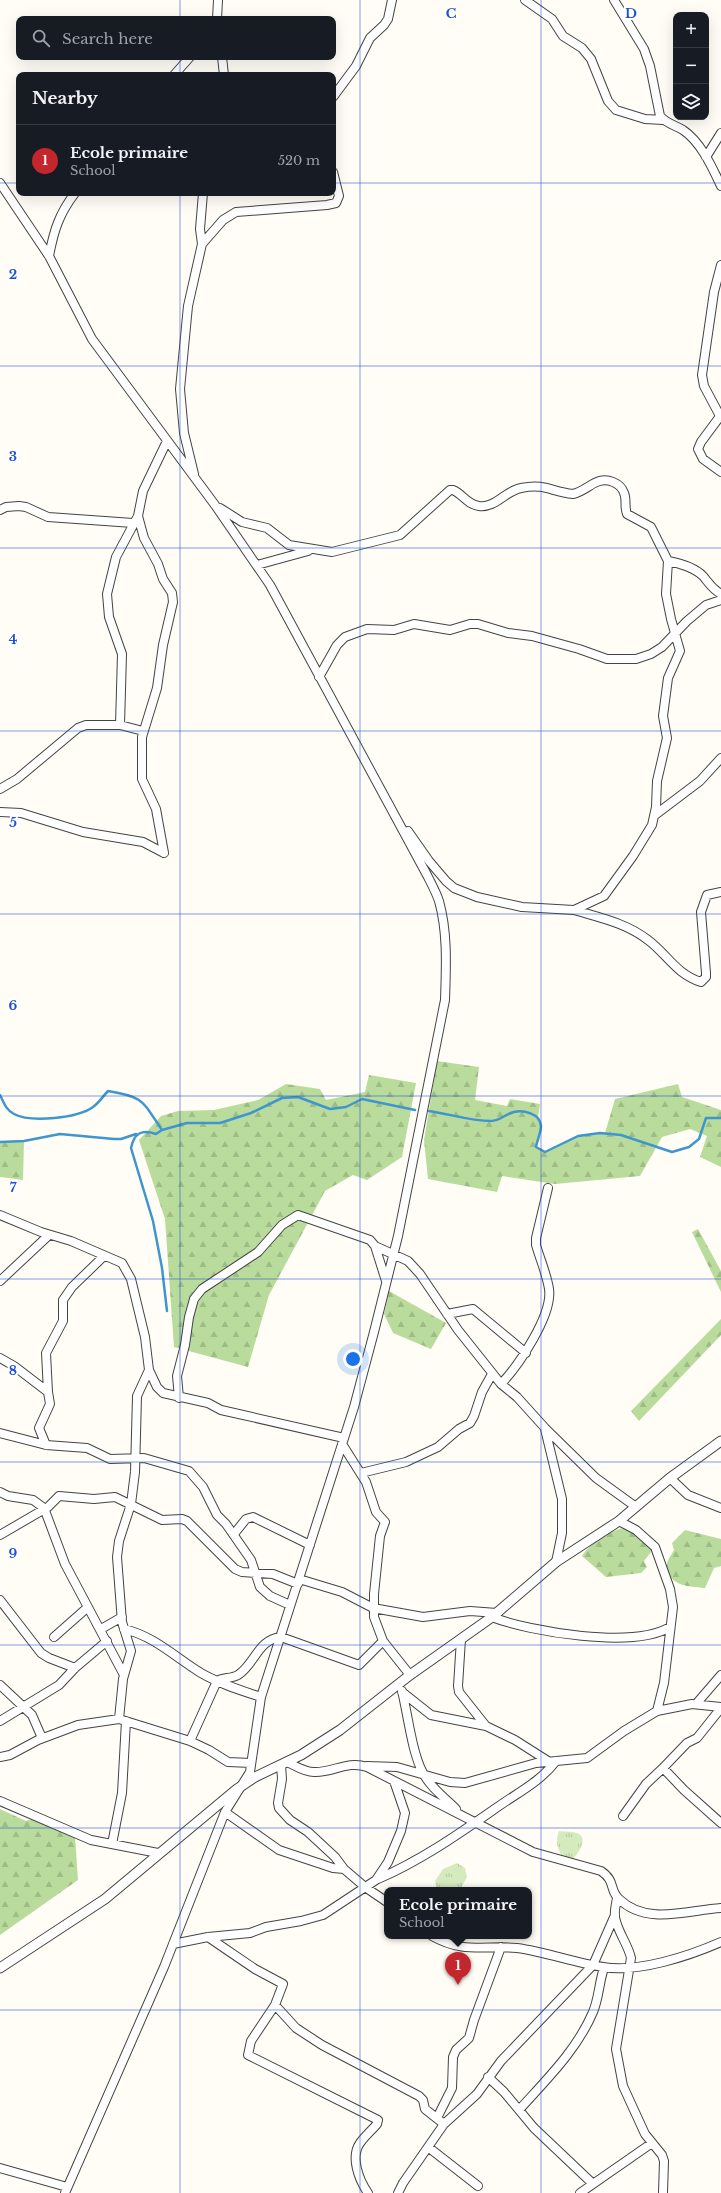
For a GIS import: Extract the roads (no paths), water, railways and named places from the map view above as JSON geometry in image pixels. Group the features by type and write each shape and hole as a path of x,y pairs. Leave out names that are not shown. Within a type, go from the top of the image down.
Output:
{"street":[{"path":"216,16 218,0"},
{"path":"336,93 356,66 370,38 384,25 388,19 392,0"},
{"path":"525,0 552,20 563,36 582,48 591,59 608,101 616,110 645,119 663,120 682,130 692,138 706,157 721,186"},
{"path":"614,0 644,49 650,66 660,116 663,120"},
{"path":"177,72 187,60"},
{"path":"222,60 224,72"},
{"path":"706,157 721,133"},
{"path":"0,183 49,256 92,339 215,504 270,585 397,818 438,900 444,925 447,962 445,1000 393,1255 360,1384 343,1441 261,1697 249,1773 237,1789 225,1812 173,1944 66,2190 0,2168"},
{"path":"202,244 223,220 236,212 336,203 339,196 336,184"},
{"path":"49,256 54,231 66,206 73,196"},
{"path":"195,477 184,433 180,389 188,306 202,244 200,229 203,196"},
{"path":"721,265 714,292 702,375 704,386 720,415 698,449 703,459 721,472"},
{"path":"120,725 122,654 109,617 107,594 116,557 138,516 143,491 167,440"},
{"path":"215,504 242,522 267,528 289,545 312,550 332,552 360,543 400,535 434,504 453,490 460,493 468,503 483,506 496,502 511,491 521,488 544,486 573,494 597,481 606,480 615,483 621,488 625,494 624,505 627,514 651,527 668,561 666,594 674,634 680,651 668,678 663,716 667,738 657,781 655,815 652,826 607,893 574,910"},
{"path":"0,510 6,507 19,506 26,507 48,517 133,523"},
{"path":"0,812 21,813 83,832 143,842 164,853 156,809 142,779 143,731 157,688 162,644 173,602 172,593 163,579 158,564 144,538 138,516"},
{"path":"257,565 312,550"},
{"path":"668,561 700,574 712,588 721,594"},
{"path":"320,676 337,645 346,637 367,629 394,630 414,624 450,630 470,624 478,624 508,633 532,636 579,649 601,658 614,660 644,657 662,647 706,605 721,600"},
{"path":"0,789 21,776 78,728 86,725 120,725 143,731"},
{"path":"655,815 700,781 721,758"},
{"path":"397,818 410,832 435,870 454,888 477,897 522,907 574,910 615,921 629,928 656,946 675,968 701,982 706,977 701,912 706,895 721,892"},
{"path":"501,1384 526,1353 544,1316 549,1297 549,1289 536,1245 536,1238 548,1188"},
{"path":"0,1215 49,1235 71,1241 122,1263 127,1269 145,1337 149,1370 159,1390 180,1398 208,1403 221,1410 343,1441 368,1488 376,1512 386,1524 380,1536 373,1608 375,1623 383,1641 410,1674"},
{"path":"180,1398 177,1376 194,1299 202,1289 258,1252 284,1223 294,1217 301,1216 320,1225 370,1240 375,1246 386,1281"},
{"path":"0,1281 49,1235"},
{"path":"375,1246 393,1255 404,1258 411,1265 501,1384 518,1397 545,1428 596,1478 636,1507"},
{"path":"46,1445 39,1428 50,1404 46,1353 62,1321 62,1300 72,1287 104,1256"},
{"path":"447,1314 473,1309 526,1353"},
{"path":"0,1358 14,1366 48,1392"},
{"path":"112,1844 122,1792 122,1720 124,1675 131,1651 122,1617 117,1553 131,1504 136,1457 137,1396 149,1370"},
{"path":"360,1473 406,1462 438,1447 459,1429 470,1423 474,1416 482,1392 492,1374"},
{"path":"545,1428 562,1499 562,1533 556,1562"},
{"path":"0,1434 46,1445 88,1448 110,1459 136,1457 188,1471 203,1487 217,1515 234,1534 254,1564 257,1583 264,1592 290,1605"},
{"path":"0,1968 105,1899 158,1853 237,1789 255,1777 284,1764 340,1730 401,1688 410,1674 494,1615 556,1562 619,1521 670,1478 721,1441"},
{"path":"670,1478 688,1495 721,1508"},
{"path":"0,1492 8,1496 32,1500 44,1508 65,1564 101,1629 124,1675"},
{"path":"0,1535 61,1496 94,1499 115,1497 162,1520 182,1519 187,1521 232,1568 242,1572 276,1575 342,1592 373,1608 428,1618 470,1611 494,1615 524,1628 600,1636 648,1636 670,1628"},
{"path":"234,1534 246,1519 253,1517 310,1544"},
{"path":"619,1521 636,1530 650,1540 655,1547 670,1590 673,1607 664,1682 657,1710"},
{"path":"0,1600 41,1653 49,1658 75,1668"},
{"path":"54,1637 88,1607"},
{"path":"101,1629 122,1617"},
{"path":"124,1629 134,1631 162,1645 186,1664 217,1681 261,1697"},
{"path":"190,1741 217,1681 237,1675 262,1645 274,1638 281,1637 359,1665 383,1641"},
{"path":"461,1639 458,1686 459,1692 486,1726"},
{"path":"0,1721 59,1685 75,1668 107,1641"},
{"path":"696,1704 721,1676"},
{"path":"0,1685 34,1718 42,1738"},
{"path":"401,1688 431,1715 486,1726 515,1740 552,1761"},
{"path":"401,1688 417,1762 423,1774 433,1787 463,1816"},
{"path":"367,1767 371,1765 397,1767 450,1782 465,1783 536,1763 588,1758 624,1731 657,1710 678,1705 696,1704 721,1708 697,1738 687,1743 664,1768 646,1784 623,1816"},
{"path":"0,1757 10,1755 42,1738 78,1725 122,1720 190,1741 209,1750 228,1762 251,1763"},
{"path":"173,1944 208,1937 250,1933 266,1926 301,1921 323,1915 376,1880 430,1852 477,1822 530,1786 552,1761"},
{"path":"284,1764 305,1771 315,1772 350,1764 367,1767 533,1852 601,1871 609,1877 617,1898 615,1915 593,1964 488,2077 477,2094 444,2124 403,2183 398,2193"},
{"path":"284,1764 278,1803 279,1808 290,1820 311,1835 335,1857 344,1869 365,1887 384,1900"},
{"path":"664,1768 684,1790 721,1823"},
{"path":"376,1880 388,1862 401,1831 405,1813 394,1781"},
{"path":"0,1801 81,1836 158,1853"},
{"path":"225,1812 279,1850 333,1868 344,1869"},
{"path":"617,1898 626,1905 646,1913 664,1915 721,1908"},
{"path":"615,1915 617,1924 628,1946 631,1967 626,1982 616,2049 623,2086 652,2143 662,2155 664,2161 663,2193"},
{"path":"208,1937 255,1969 283,1984 275,2005 251,2041 248,2055 377,2118 377,2124 360,2143 355,2158 363,2186 368,2193"},
{"path":"439,1939 459,1947 501,1947 526,1950 593,1964 604,1968 631,1967 675,1959 721,1942"},
{"path":"437,2118 452,2088 453,2057 456,2050 469,2038 474,2020 501,1947"},
{"path":"519,2110 561,2063 585,2027 596,2005 604,1968"},
{"path":"275,2005 296,2028 322,2045 419,2096 423,2100 425,2109 444,2124"},
{"path":"488,2077 534,2128 592,2183"},
{"path":"580,2193 592,2183 652,2143"},
{"path":"428,2147 478,2186"}],"waterway":[{"path":"0,1095 7,1108 14,1114 22,1117 43,1119 77,1114 86,1111 93,1107 108,1091 120,1093 136,1098 146,1106 162,1130 187,1123 220,1123 251,1113 282,1098 298,1097 330,1109 346,1107 362,1099 415,1110"},
{"path":"429,1111 483,1121 497,1120 514,1112 530,1113 538,1118 541,1126 536,1147 545,1152 578,1136 600,1133 621,1135 672,1152 689,1147 699,1139 706,1118 721,1118"},
{"path":"162,1130 156,1134 147,1132 139,1134 134,1139 131,1148 153,1221 162,1268 167,1311"},
{"path":"0,1142 24,1141 60,1134 114,1139 121,1139 136,1134"}],"place":[{"name":"Ecole primaire","path":"458,1985"}]}
